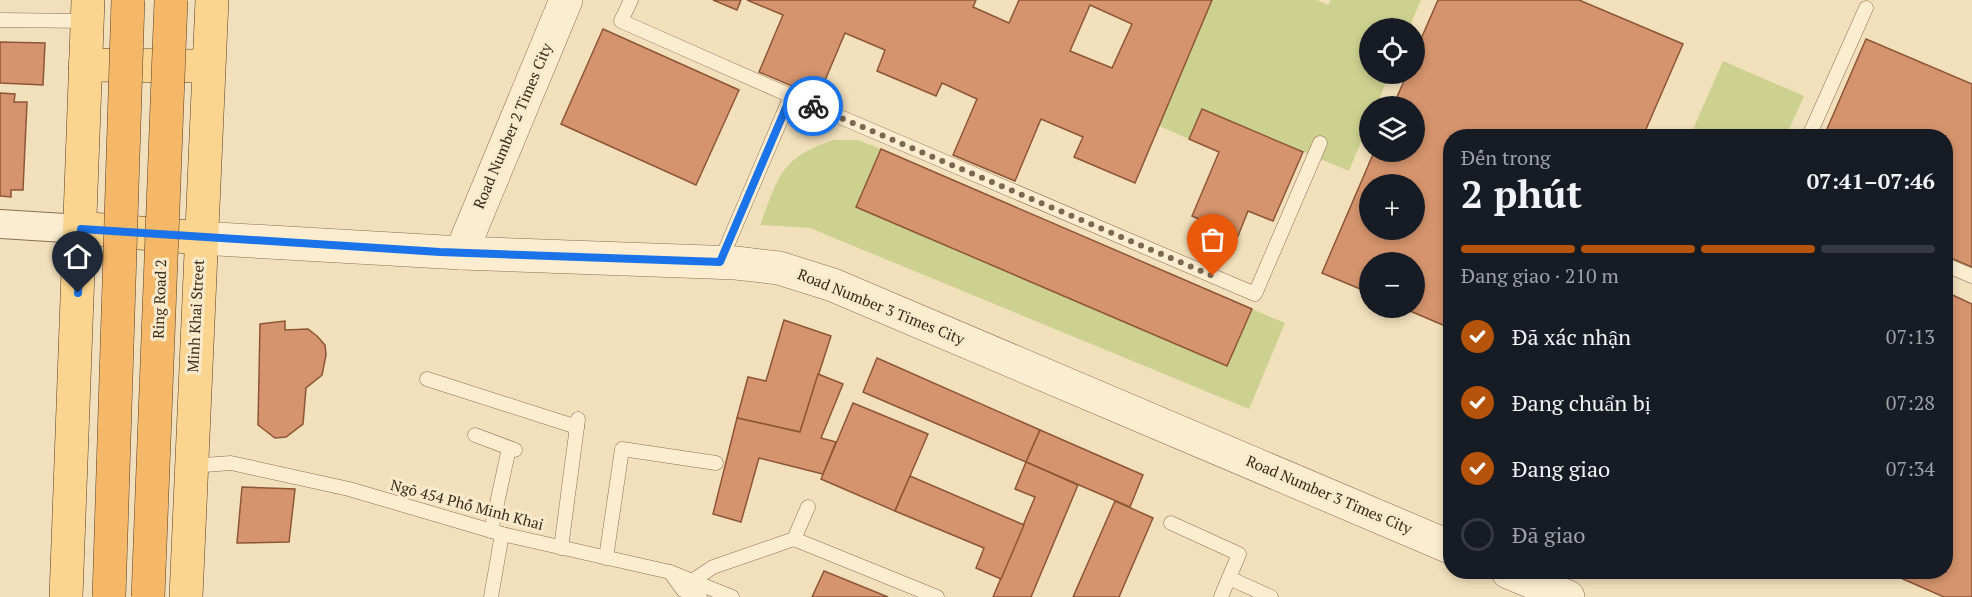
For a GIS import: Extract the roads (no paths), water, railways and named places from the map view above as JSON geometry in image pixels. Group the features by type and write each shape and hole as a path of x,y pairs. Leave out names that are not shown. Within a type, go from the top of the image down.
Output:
{"highway":[{"path":"109,597 128,0"},
{"name":"Ring Road 2","path":"148,597 171,0"}],"main road":[{"name":"Minh Khai Street","path":"186,597 212,0"},
{"path":"66,597 81,229 87,11"},
{"path":"85,65 208,67"},
{"path":"81,229 200,238"}],"street":[{"name":"Road Number 2 Times City","path":"461,253 566,0"},
{"path":"0,224 81,229"},
{"name":"Road Number 3 Times City","path":"200,238 461,253 720,262 779,268 833,285 1443,544"},
{"path":"1525,579 1568,597"}],"lane":[{"path":"630,0 621,21 1255,294 1320,143"},
{"path":"1812,129 1866,8"},
{"path":"0,20 87,11"},
{"path":"720,262 791,96"},
{"path":"1953,268 1972,276"},
{"path":"428,379 578,422 561,548"},
{"path":"475,435 512,449 496,532 491,597"},
{"path":"606,558 622,449 716,463"},
{"name":"Ngõ 454 Phố Minh Khai","path":"190,466 231,463 349,489 496,532 670,572 732,597"},
{"path":"794,539 808,507"},
{"path":"1171,523 1239,554 1221,597"},
{"path":"692,581 713,567 794,539 938,597"},
{"path":"670,572 683,590 700,597"},
{"path":"1229,578 1271,597"}]}
